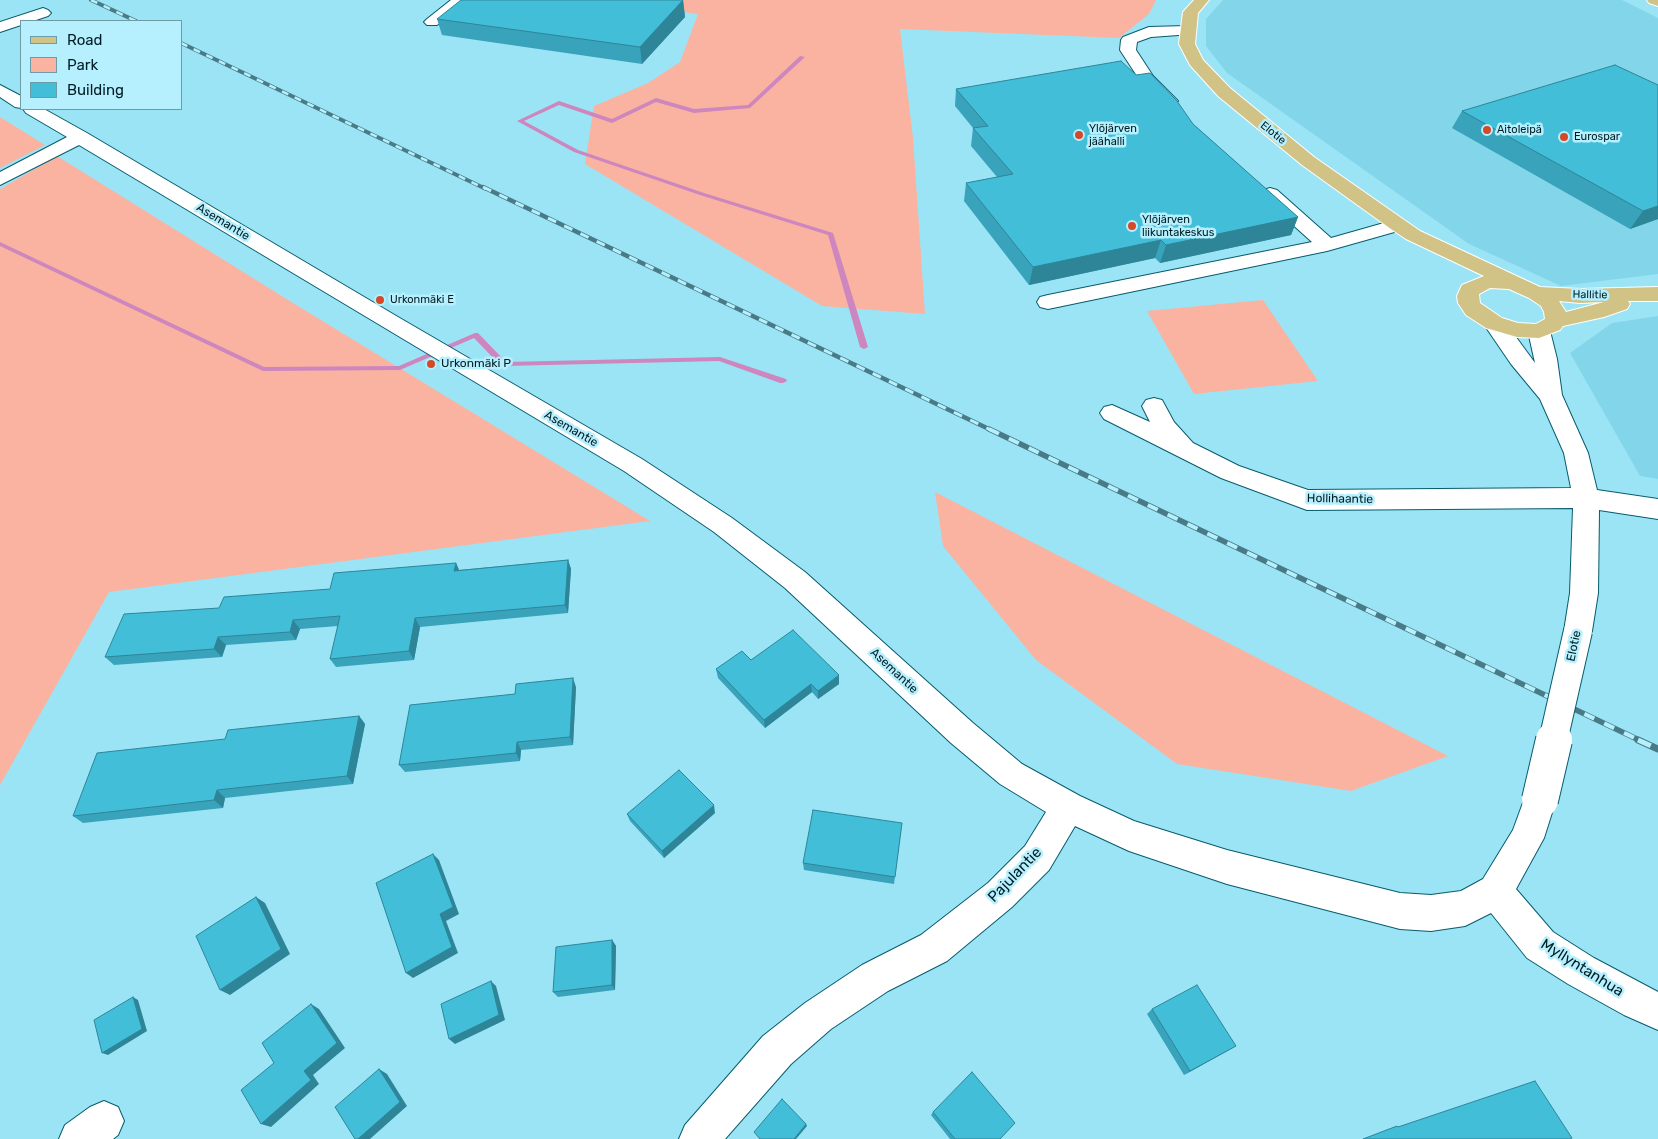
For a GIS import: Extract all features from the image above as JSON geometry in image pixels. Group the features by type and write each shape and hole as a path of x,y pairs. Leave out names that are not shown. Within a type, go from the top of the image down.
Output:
{"main road":[{"path":"1187,31 1191,12 1202,0"},
{"path":"1654,0 1658,2"},
{"name":"Elotie","path":"1187,31 1187,44 1196,62 1224,92 1308,161 1406,230 1470,290"},
{"name":"Elotie","path":"1406,230 1538,294"},
{"path":"1470,290 1486,282 1512,283"},
{"name":"Hallitie","path":"1470,290 1468,296 1469,303 1474,310 1494,323 1517,330 1547,326 1650,295"},
{"path":"1538,294 1549,302 1555,312 1547,326"},
{"name":"Hallitie","path":"1538,294 1650,295"}],"street":[{"path":"432,22 460,0"},
{"path":"22,20 43,13"},
{"path":"0,27 20,20"},
{"path":"1177,111 1147,79 1128,50 1129,40 1149,32 1187,31"},
{"path":"0,90 20,101"},
{"name":"Asemantie","path":"34,110 658,481 723,525 796,580 962,733 1011,774 1068,807"},
{"path":"0,179 81,137"},
{"path":"1259,184 1326,245"},
{"path":"1048,302 1406,230"},
{"name":"Elotie","path":"1494,323 1519,359 1550,395 1558,410 1576,453 1586,498 1584,593 1578,631 1540,800 1528,838 1495,891"},
{"name":"Elotie","path":"1547,326 1546,359 1550,395"},
{"path":"1154,406 1165,427 1190,452"},
{"name":"Hollihaantie","path":"1112,413 1230,472 1307,500 1586,498 1658,510"},
{"path":"1068,807 1129,835 1227,867 1400,911 1431,913 1465,908 1495,891"},
{"name":"Pajulantie","path":"699,1139 777,1050 818,1016 875,978 934,948 1000,895 1037,858 1068,807"},
{"name":"Myllyntanhua","path":"1495,891 1540,945 1581,971 1637,1002 1658,1011"}],"shaded area":[{"path":"1223,0 1622,0 1658,18 1658,274 1561,286 1469,244 1227,73 1206,46 1206,19"},
{"path":"1658,316 1658,479 1640,476 1570,353 1612,323"}],"green space":[{"path":"596,0 1156,0 1149,14 1119,38 900,29 913,138 925,314 822,306 585,164 594,106 648,83 680,62 698,14"},
{"path":"0,117 45,145 0,168"},
{"path":"57,156 650,521 109,592 0,785 0,189"},
{"path":"1263,300 1318,381 1194,394 1147,311"},
{"path":"935,492 1448,756 1351,791 1177,764 1036,660 943,546"}],"building":[{"path":"461,0 683,0 640,47 437,19"},
{"path":"1121,61 1136,75 1150,73 1177,101 1193,124 1298,217 1166,245 1161,240 1033,267 966,183 1013,174 973,128 988,126 956,89"},
{"path":"1615,65 1658,85 1658,206 1643,211 1462,111"},
{"path":"568,560 565,605 415,618 409,651 330,659 340,616 293,620 290,632 218,637 214,649 105,657 124,614 219,608 224,597 330,589 334,573 456,563 454,571"},
{"path":"793,630 839,675 818,691 811,684 764,720 716,669 742,651 751,660"},
{"path":"573,678 570,737 517,742 516,753 399,765 410,705 515,694 516,684"},
{"path":"359,716 347,776 217,790 214,800 73,816 97,753 225,739 228,730"},
{"path":"679,770 714,805 662,851 627,814"},
{"path":"813,810 902,823 895,877 803,863"},
{"path":"433,854 453,907 440,914 452,947 406,973 376,883"},
{"path":"256,897 281,949 220,990 196,936"},
{"path":"612,940 612,985 553,992 556,947"},
{"path":"491,981 499,1015 449,1039 441,1004"},
{"path":"1197,985 1236,1046 1190,1071 1152,1009"},
{"path":"133,997 142,1029 102,1053 94,1020"},
{"path":"311,1004 337,1043 304,1071 311,1080 261,1124 241,1090 274,1063 262,1043"},
{"path":"379,1069 400,1102 358,1139 355,1139 335,1107"},
{"path":"972,1072 1015,1123 1000,1139 955,1139 933,1112"},
{"path":"1535,1081 1572,1138 1363,1139 1397,1126"},
{"path":"782,1099 806,1124 794,1139 760,1139 754,1132"}],"waterway":[{"path":"802,57 750,106 694,111 656,100 612,121 559,103 520,121 576,151 702,194 831,234 864,347"},
{"path":"0,244 263,369 400,368 475,335 504,364 720,359 783,381"}],"railway":[{"path":"91,0 134,20"},
{"path":"182,43 486,189"},
{"path":"483,187 991,430"},
{"path":"989,429 1641,741"},
{"path":"1638,740 1658,749"}],"place":[{"name":"Aitoleipä","path":"1487,130"},
{"name":"Ylöjärven jäähalli","path":"1079,135"},
{"name":"Eurospar","path":"1564,137"},
{"name":"Ylöjärven liikuntakeskus","path":"1132,226"},
{"name":"Urkonmäki E","path":"380,300"},
{"name":"Urkonmäki P","path":"431,364"}]}
